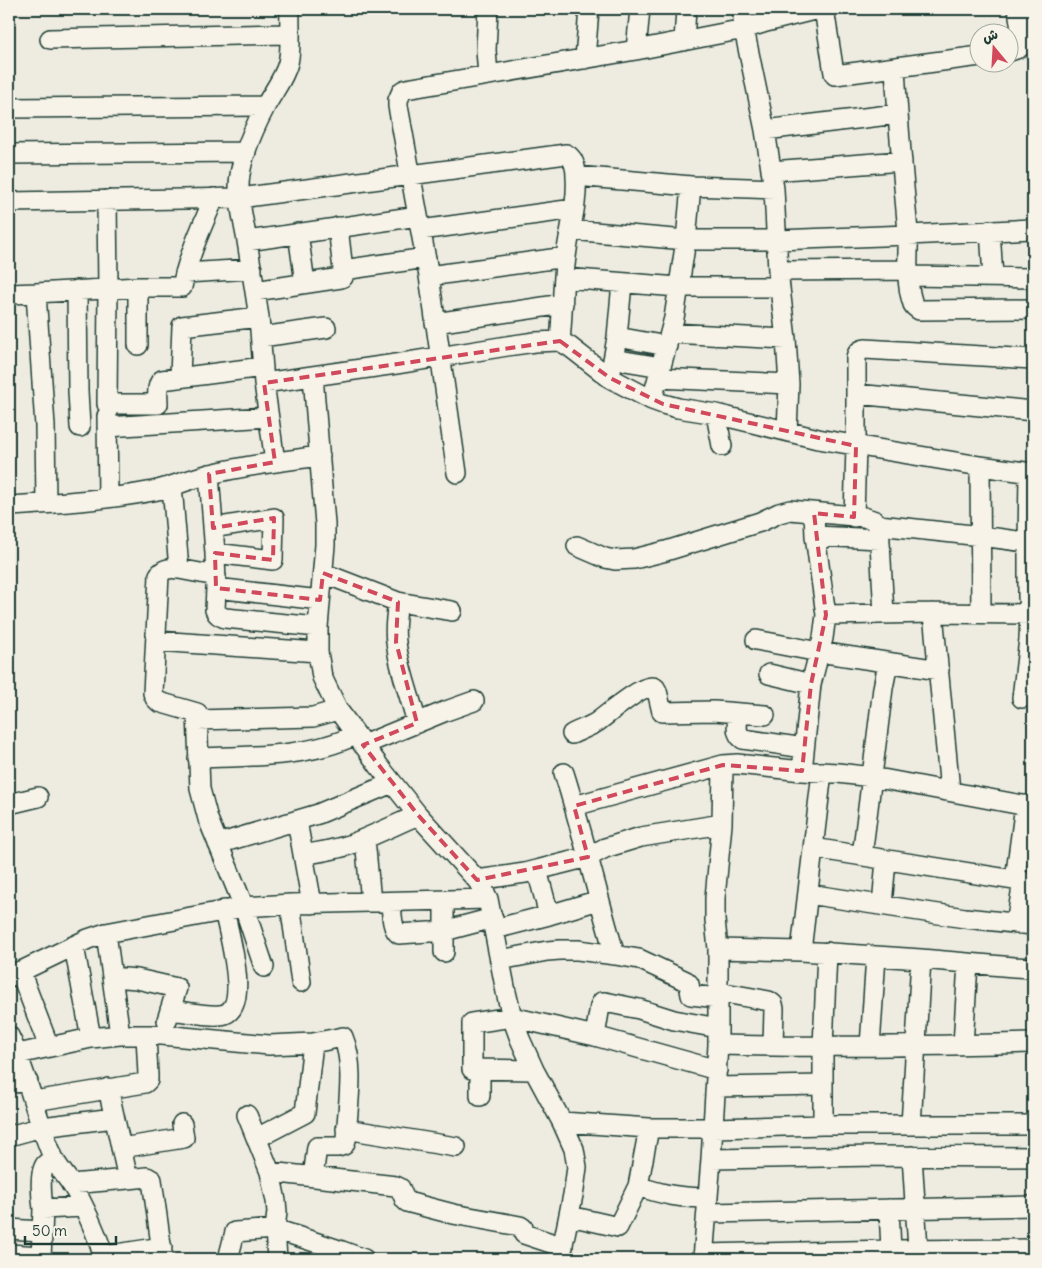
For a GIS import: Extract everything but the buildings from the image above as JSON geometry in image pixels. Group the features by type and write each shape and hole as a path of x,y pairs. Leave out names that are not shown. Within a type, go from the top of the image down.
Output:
{"street":[{"path":"275,462 268,416 256,291 240,198 240,177 250,140 265,106 288,64 290,9"},
{"path":"488,9 486,50 488,75"},
{"path":"585,59 589,9"},
{"path":"636,50 640,9"},
{"path":"684,41 686,9"},
{"path":"743,9 744,29 765,130 774,190 779,279 789,384 787,432"},
{"path":"456,473 427,267 398,100 402,91 684,41 744,29 818,9"},
{"path":"824,9 835,74 970,57"},
{"path":"1018,9 1020,22"},
{"path":"1020,23 1023,44 1020,47"},
{"path":"50,39 289,34"},
{"path":"894,68 908,236 908,273 914,307 919,310 1033,309"},
{"path":"9,108 265,106"},
{"path":"765,130 897,114"},
{"path":"9,154 246,152"},
{"path":"9,202 240,198 566,154 572,159 576,176 574,209 566,257 560,342"},
{"path":"771,171 902,161"},
{"path":"576,176 691,186 774,190"},
{"path":"652,400 669,339 686,240 691,186"},
{"path":"9,294 138,287 182,287 190,256 214,198"},
{"path":"107,200 106,381 108,497"},
{"path":"247,240 338,228 419,223 574,209"},
{"path":"256,291 341,278 343,270 338,228"},
{"path":"571,230 686,240 777,240 908,236 1033,229"},
{"path":"990,230 993,277"},
{"path":"298,233 305,284"},
{"path":"343,270 427,267 566,257"},
{"path":"185,273 252,269"},
{"path":"564,278 678,287 779,279 908,273 1033,278"},
{"path":"610,378 617,337 622,283"},
{"path":"138,287 138,345"},
{"path":"77,290 80,426"},
{"path":"36,293 45,426 46,503"},
{"path":"435,323 563,304"},
{"path":"180,376 182,326 259,317"},
{"path":"261,337 326,328"},
{"path":"617,337 786,339"},
{"path":"157,424 159,382 165,379 180,376 313,376 535,342 560,342 570,347 610,378 652,400 678,408 716,414 787,432 856,446 1031,473 1031,640 1027,687"},
{"path":"854,516 857,354 860,350 1033,359"},
{"path":"613,358 660,373 789,384"},
{"path":"270,1172 396,1186 400,1188 404,1200 408,1202 453,1214 520,1226 524,1228 524,1234 562,1253 570,1216 577,1167 574,1149 534,1070 512,1016 494,924 488,899 483,889 418,815 359,740 338,710 322,677 318,652 318,627 326,524 313,376"},
{"path":"78,381 106,381"},
{"path":"856,394 1033,411"},
{"path":"107,404 158,404"},
{"path":"716,414 722,446"},
{"path":"107,428 268,416"},
{"path":"9,506 152,491 210,474 320,456"},
{"path":"980,466 981,613"},
{"path":"210,474 215,553 216,613 225,618 318,627"},
{"path":"172,486 178,569"},
{"path":"577,546 605,558 634,559 760,522 784,511 790,510 870,519 875,521 879,532 884,614"},
{"path":"802,771 811,684 826,615 815,536 814,513"},
{"path":"213,528 274,518 273,560 215,553"},
{"path":"815,536 879,532 981,536 1031,543"},
{"path":"264,967 244,907 208,819 200,789 197,713 159,702 155,698 153,686 159,575 170,568 178,569 216,582 320,600"},
{"path":"323,573 398,602 452,611"},
{"path":"398,602 396,642 417,723"},
{"path":"932,613 950,791"},
{"path":"826,615 1031,614"},
{"path":"756,640 819,652 939,670"},
{"path":"156,641 318,652"},
{"path":"862,856 888,663"},
{"path":"769,674 811,684"},
{"path":"572,734 588,728 639,692 653,686 656,688 662,712 714,711 765,715"},
{"path":"198,758 273,754 359,740 417,723 474,701"},
{"path":"197,720 313,717 338,710"},
{"path":"738,713 737,734 739,737 804,748"},
{"path":"313,717 323,747"},
{"path":"574,806 722,765 737,764 802,771 838,772 1029,806 1024,882 1025,925 965,918 808,894"},
{"path":"722,765 722,824 715,898 719,995 718,1037 704,1256 906,1252 959,1254 1033,1249"},
{"path":"801,950 822,772"},
{"path":"564,773 615,955"},
{"path":"218,844 318,814 392,783"},
{"path":"9,804 38,797"},
{"path":"303,855 332,850 364,839 418,815"},
{"path":"297,821 312,904"},
{"path":"477,880 536,870 588,857 620,842 641,837 722,824"},
{"path":"364,839 371,902"},
{"path":"813,848 1024,882"},
{"path":"882,905 886,860"},
{"path":"536,870 549,915"},
{"path":"49,1047 14,974 106,933 244,907 488,899"},
{"path":"444,900 444,952"},
{"path":"391,902 394,928 397,933 403,934 444,931 549,915 599,900"},
{"path":"290,904 301,982"},
{"path":"170,1010 220,1015 231,1010 235,1004 236,966 224,910"},
{"path":"106,933 120,1035"},
{"path":"74,946 91,1038"},
{"path":"718,949 801,950 1033,968"},
{"path":"500,960 560,950 638,959 686,981 689,984 692,995 719,995 769,1001 773,1004 774,1009 773,1046"},
{"path":"823,1125 823,1047 827,952"},
{"path":"870,1046 876,956"},
{"path":"911,1125 922,959"},
{"path":"963,1045 968,963"},
{"path":"34,1101 141,1084 148,1080 154,1035 170,1010 177,988 137,979 113,977"},
{"path":"596,1036 600,1006 602,1002 605,1002 638,1009 674,1020 718,1037 773,1046 915,1046 1033,1043"},
{"path":"534,1070 472,1069 472,1023 512,1016 596,1036 716,1078 824,1085"},
{"path":"18,1054 91,1038 120,1035 154,1035 269,1045 313,1043 344,1037 350,1068 346,1140 342,1146 317,1147 313,1177"},
{"path":"9,1036 18,1054 55,1162 71,1184 83,1207 104,1258 163,1253 152,1180 147,1177 71,1184"},
{"path":"257,1138 305,1113 313,1043"},
{"path":"480,1069 480,1096"},
{"path":"9,1083 28,1082"},
{"path":"108,1088 128,1179"},
{"path":"247,1115 270,1172 277,1212 275,1229 277,1259"},
{"path":"9,1136 42,1127 114,1118"},
{"path":"562,1122 650,1128 823,1125 1033,1125"},
{"path":"121,1148 184,1138 182,1124"},
{"path":"570,1216 618,1227 638,1186 650,1128"},
{"path":"346,1129 456,1147"},
{"path":"711,1159 912,1156 1033,1157"},
{"path":"906,1252 915,1209 912,1156"},
{"path":"9,1256 9,1254 41,1258 43,1171 47,1163 55,1162"},
{"path":"638,1186 708,1205 889,1209 1033,1206"},
{"path":"43,1209 83,1207"},
{"path":"889,1209 906,1252"},
{"path":"9,1229 41,1232"},
{"path":"228,1259 235,1232 275,1229 342,1255 364,1259"}],"highlighted area":[{"path":"560,341 610,378 663,404 856,446 854,517 814,513 826,615 811,684 802,771 723,765 574,806 588,857 477,880 418,815 363,745 417,723 396,642 398,602 323,573 320,600 216,588 215,553 273,560 274,518 213,528 209,474 275,462 264,383"}]}
